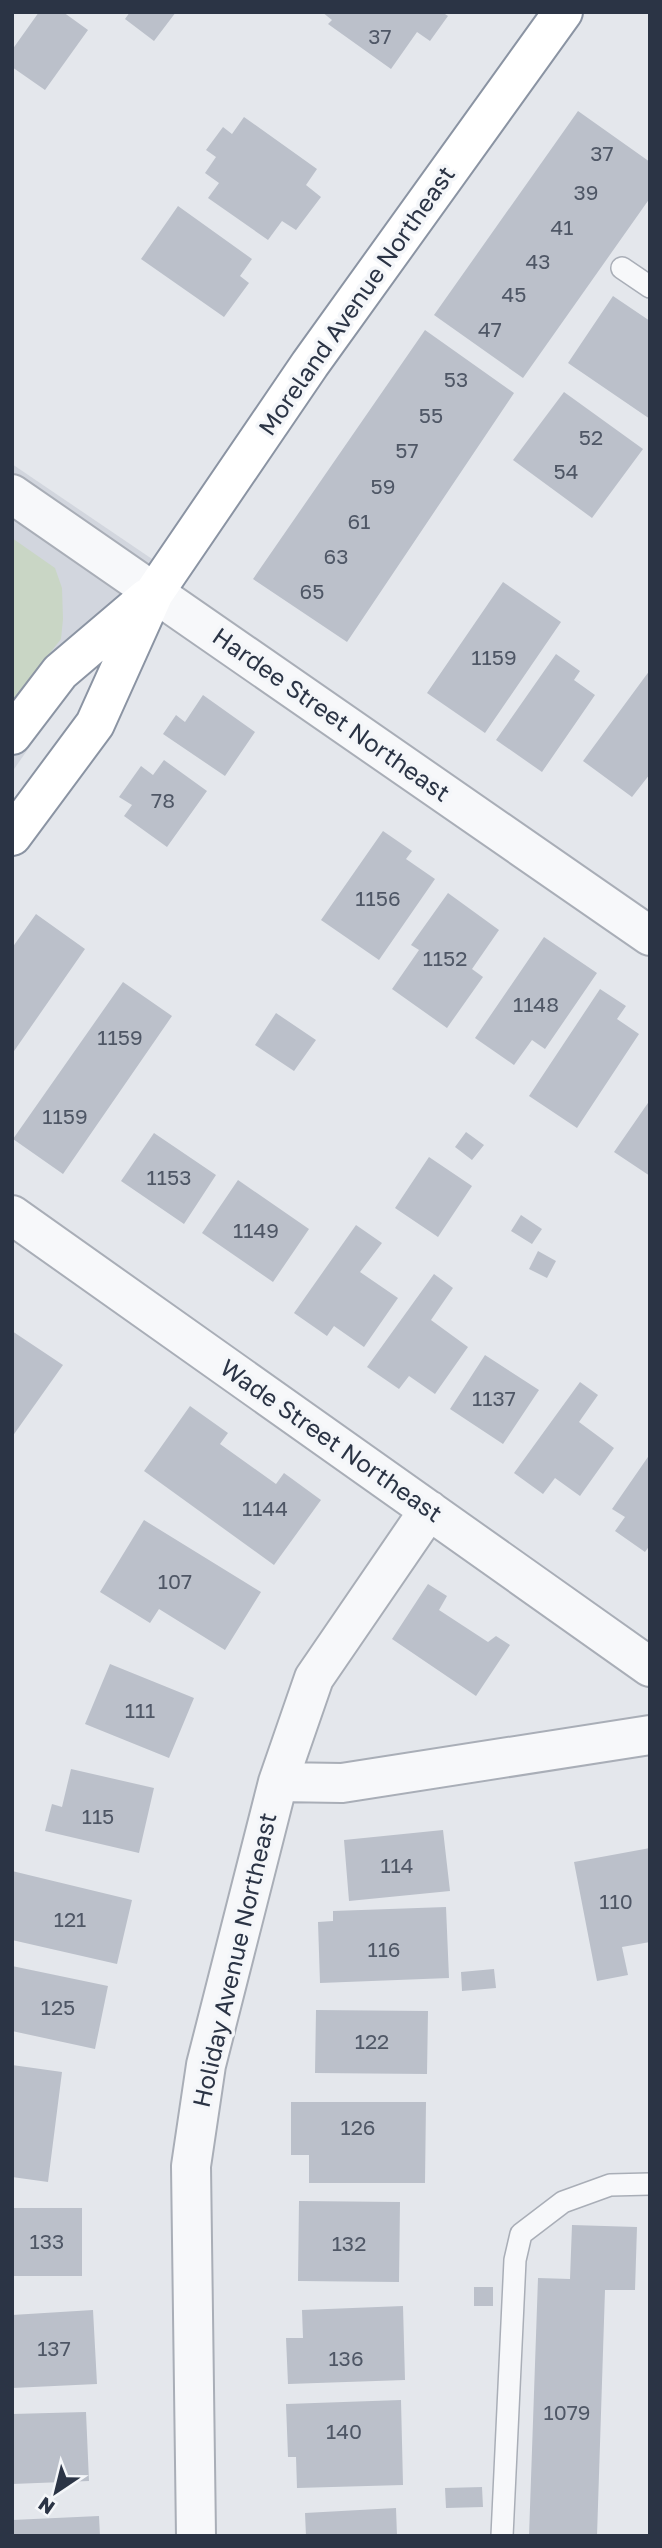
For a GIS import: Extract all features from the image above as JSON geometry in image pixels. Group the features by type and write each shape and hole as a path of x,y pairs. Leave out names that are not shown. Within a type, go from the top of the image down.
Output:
{"highway":[{"name":"Moreland Avenue Northeast","path":"12,836 94,724 154,593 310,364 563,12"},
{"name":"Moreland Avenue Northeast","path":"12,735 60,672 154,593"}],"street":[{"name":"Hardee Street Northeast","path":"12,494 650,936"},
{"name":"Wade Street Northeast","path":"12,1215 650,1667"},
{"name":"Holiday Avenue Northeast","path":"196,2536 191,2166 206,2065 278,1782 314,1678 429,1510"},
{"path":"278,1782 342,1783 650,1735"}],"lane":[{"path":"622,268 650,287"},
{"path":"502,2536 515,2260 521,2234 563,2202 610,2185 650,2184"}],"shaded area":[{"path":"12,464 158,563 12,772"}],"green space":[{"path":"12,538 55,568 62,588 63,619 61,639 12,701"}],"building":[{"path":"39,12 63,12 88,30 45,90 12,67 12,50"},
{"path":"130,12 176,12 154,41 125,19"},
{"path":"322,12 442,12 448,16 430,41 417,32 391,69 328,24 332,20"},
{"path":"578,111 650,162 650,198 523,378 434,315"},
{"path":"244,117 317,169 306,185 321,197 296,230 282,221 268,240 208,198 219,183 205,173 216,157 206,150 223,127 232,134"},
{"path":"178,206 252,259 240,276 249,283 224,317 141,259"},
{"path":"613,296 650,321 650,419 568,363"},
{"path":"425,330 514,393 347,642 253,579"},
{"path":"564,392 643,449 592,518 513,460"},
{"path":"503,582 561,622 485,733 427,693"},
{"path":"556,654 580,671 574,680 595,695 542,772 496,740"},
{"path":"650,670 650,774 632,797 583,761"},
{"path":"203,695 255,732 225,776 163,734 176,715 185,722"},
{"path":"164,760 207,791 167,847 124,816 132,805 119,797 141,766 153,775"},
{"path":"383,831 412,851 406,859 435,879 379,960 321,920"},
{"path":"448,893 499,930 472,969 483,977 447,1028 392,989 419,950 411,945"},
{"path":"36,914 85,949 12,1054 12,948"},
{"path":"544,937 597,973 545,1049 532,1040 514,1065 475,1038"},
{"path":"123,982 172,1016 63,1174 13,1139"},
{"path":"600,989 626,1006 617,1019 639,1034 577,1128 529,1096"},
{"path":"276,1013 316,1040 294,1071 255,1045"},
{"path":"650,1100 650,1176 614,1152"},
{"path":"466,1132 484,1145 472,1160 455,1147"},
{"path":"154,1133 216,1175 184,1224 121,1181"},
{"path":"429,1157 472,1186 438,1237 395,1208"},
{"path":"238,1180 309,1229 273,1282 202,1233"},
{"path":"521,1215 542,1229 532,1244 511,1231"},
{"path":"356,1225 382,1243 360,1272 398,1298 364,1347 334,1326 327,1336 294,1313"},
{"path":"538,1251 556,1261 547,1278 529,1269"},
{"path":"434,1274 453,1288 431,1320 468,1347 435,1394 409,1376 399,1389 367,1367"},
{"path":"12,1331 63,1365 12,1437"},
{"path":"485,1355 539,1390 503,1444 450,1409"},
{"path":"580,1382 598,1395 579,1422 614,1448 580,1496 555,1478 543,1494 514,1473"},
{"path":"190,1406 228,1433 220,1444 276,1484 284,1473 321,1500 274,1565 144,1471"},
{"path":"650,1454 650,1545 645,1552 615,1531 625,1517 612,1509"},
{"path":"144,1520 261,1592 225,1650 159,1609 150,1623 100,1592"},
{"path":"428,1584 447,1596 439,1610 488,1642 496,1636 510,1645 476,1696 392,1639"},
{"path":"110,1664 194,1698 169,1758 85,1724"},
{"path":"71,1769 154,1788 139,1853 45,1831 52,1804 62,1807"},
{"path":"443,1830 450,1891 349,1901 344,1840"},
{"path":"650,1848 650,1942 622,1947 628,1975 597,1981 574,1862"},
{"path":"12,1871 132,1900 117,1964 12,1940"},
{"path":"446,1907 449,1978 320,1983 318,1922 333,1921 333,1911"},
{"path":"12,1966 108,1986 95,2049 12,2031"},
{"path":"494,1969 496,1988 462,1991 461,1972"},
{"path":"316,2010 428,2011 427,2074 315,2073"},
{"path":"12,2065 62,2072 48,2182 12,2177"},
{"path":"291,2102 426,2102 425,2183 309,2183 309,2155 291,2155"},
{"path":"299,2201 400,2202 399,2282 298,2281"},
{"path":"12,2208 82,2208 82,2276 12,2276"},
{"path":"572,2225 637,2227 635,2290 605,2290 597,2536 529,2536 538,2278 570,2279"},
{"path":"474,2287 493,2287 493,2306 474,2306"},
{"path":"403,2306 405,2380 288,2384 286,2338 303,2338 302,2310"},
{"path":"93,2310 97,2384 12,2388 12,2315"},
{"path":"401,2400 403,2485 297,2488 296,2457 288,2457 286,2404"},
{"path":"86,2412 89,2481 12,2484 12,2414"},
{"path":"482,2487 483,2507 446,2508 445,2488"},
{"path":"396,2508 397,2536 306,2536 305,2513"},
{"path":"99,2516 100,2536 12,2536 12,2520"}]}
